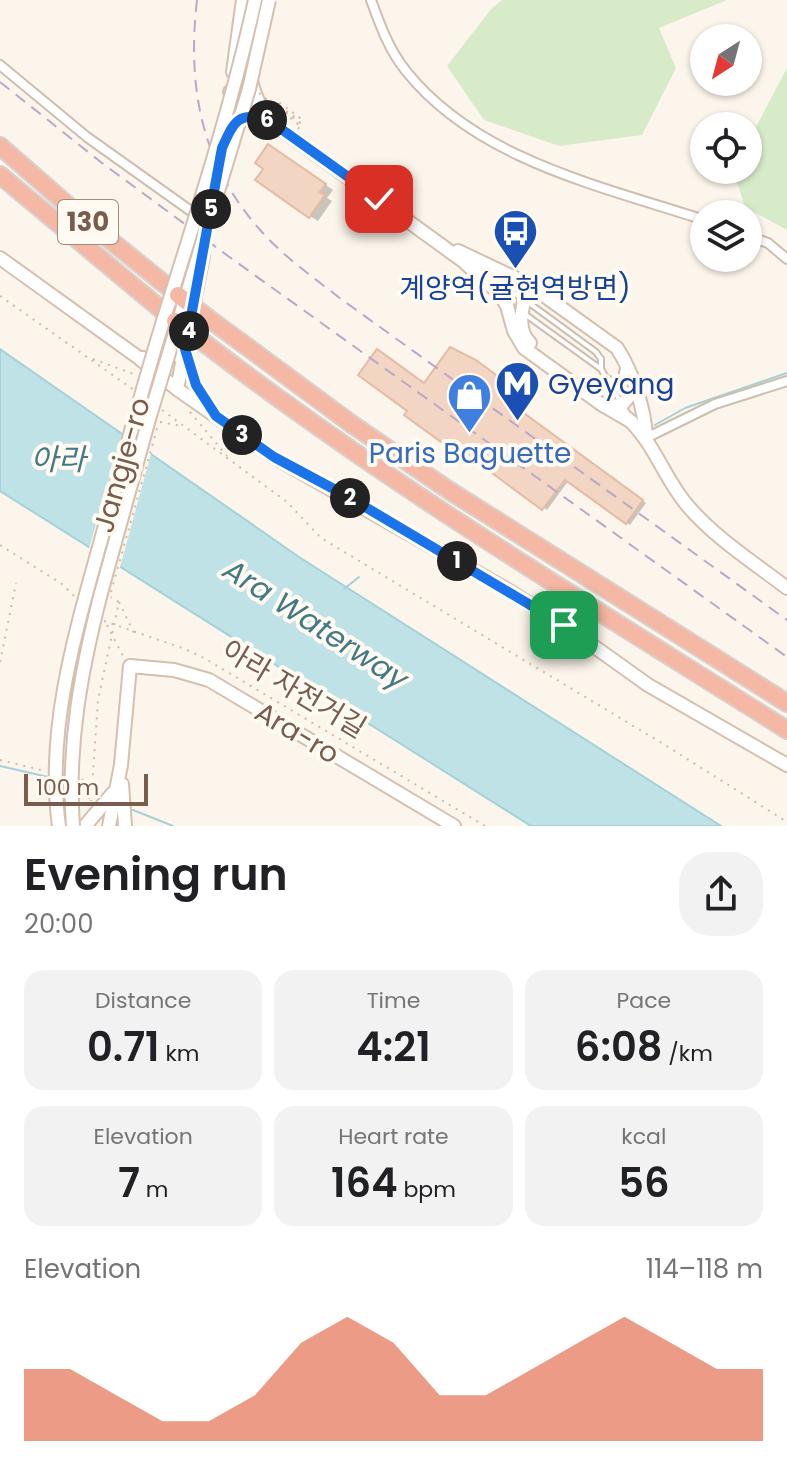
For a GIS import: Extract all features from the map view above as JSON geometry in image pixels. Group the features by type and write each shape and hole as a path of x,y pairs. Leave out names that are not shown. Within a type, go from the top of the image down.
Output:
{"highway":[{"name":"130","path":"0,146 178,295 353,425 450,491 787,703"},
{"name":"130","path":"0,175 175,321 274,396 445,514 787,730"}],"street":[{"name":"Jangje-ro","path":"73,826 71,750 76,705 101,593 149,419 249,89 269,0"},
{"path":"371,0 386,42 406,72 435,101 475,132 511,152 552,169 690,215"},
{"name":"Jangje-ro","path":"177,389 209,224 240,23 247,2"},
{"name":"Jangje-ro","path":"59,826 56,772 59,731 74,644 125,451 231,99 247,2"},
{"path":"240,23 252,86 258,105 270,121"},
{"path":"0,65 87,137 209,224"},
{"path":"230,92 441,243 480,275 500,294 524,348 601,404 632,422"},
{"path":"222,148 236,122 243,117 255,116 270,121"},
{"path":"762,241 787,259"},
{"path":"441,243 528,284 617,348 625,361 646,423 646,438"},
{"path":"0,258 274,457 345,495 564,625 648,685 787,765"},
{"path":"528,284 521,325 526,339 619,406 646,438 685,503 709,529 787,588"},
{"path":"139,358 159,361 185,349 196,385 216,416"},
{"path":"646,438 715,404 787,381"},
{"path":"601,404 619,406 629,400 635,389"},
{"path":"109,826 121,765 130,666"},
{"name":"Ara-ro","path":"130,666 174,670 209,680 454,826"},
{"path":"121,765 125,826"},
{"path":"85,826 108,802 117,786"}],"lane":[{"path":"480,275 601,369 619,406"},
{"path":"500,294 596,352 601,359 601,369"},
{"path":"607,379 614,381 621,378 624,369 617,348"}],"path":[{"path":"257,91 267,100 277,108 287,116 298,124 300,120 282,107 273,101 271,104 280,111 290,117 299,124 302,120 284,107 275,100 272,104 291,117 300,124 303,120 277,101 274,104 293,117 302,124"},
{"path":"0,296 133,390"},
{"path":"88,358 147,379"},
{"path":"134,633 119,602 110,597 164,403"},
{"path":"154,405 287,502 321,538 787,822"},
{"path":"186,408 208,430 230,460"},
{"path":"149,419 183,426"},
{"path":"0,545 62,584 79,601"},
{"path":"0,662 16,583"},
{"path":"84,805 92,787 98,700 119,602"},
{"name":"아라 자전거길","path":"97,616 107,623 204,658 485,826"},
{"path":"107,623 130,666"},
{"path":"0,760 50,772"}],"green space":[{"path":"502,0 727,0 659,28 676,68 642,135 559,146 484,120 447,66 492,8"},
{"path":"787,68 787,230 762,216 762,200 743,200 738,184 762,184 762,115"}],"water":[{"name":"아라","path":"0,349 299,557 721,826 531,826 0,491"}],"pier":[{"path":"123,430 152,450 119,571 88,552"}],"building":[{"path":"268,144 326,184 320,192 325,195 309,218 255,180 263,169 255,163"},
{"path":"450,347 476,360 511,386 522,401 517,408 643,500 626,524 565,480 542,510 477,462 474,466 404,415 407,411 358,375 377,349 424,383"}],"waterway":[{"path":"655,425 685,408 787,373"},
{"path":"344,589 359,577"},
{"path":"0,766 48,777"},
{"path":"133,810 173,826"}],"railway":[{"path":"197,0 194,63 203,123 224,179 261,231 341,299 787,620"},
{"path":"0,82 102,163 228,256 787,657"}],"place":[{"name":"계양역(귤현역방면)","path":"515,270"},
{"name":"Gyeyang","path":"517,423"},
{"name":"Paris Baguette","path":"470,435"}],"route":[{"path":"379,199 270,121 255,116 243,117 236,122 222,148 185,349 196,385 216,416 274,457 345,495 564,625"}],"water label":[{"name":"Ara Waterway","path":"316,624"}]}
